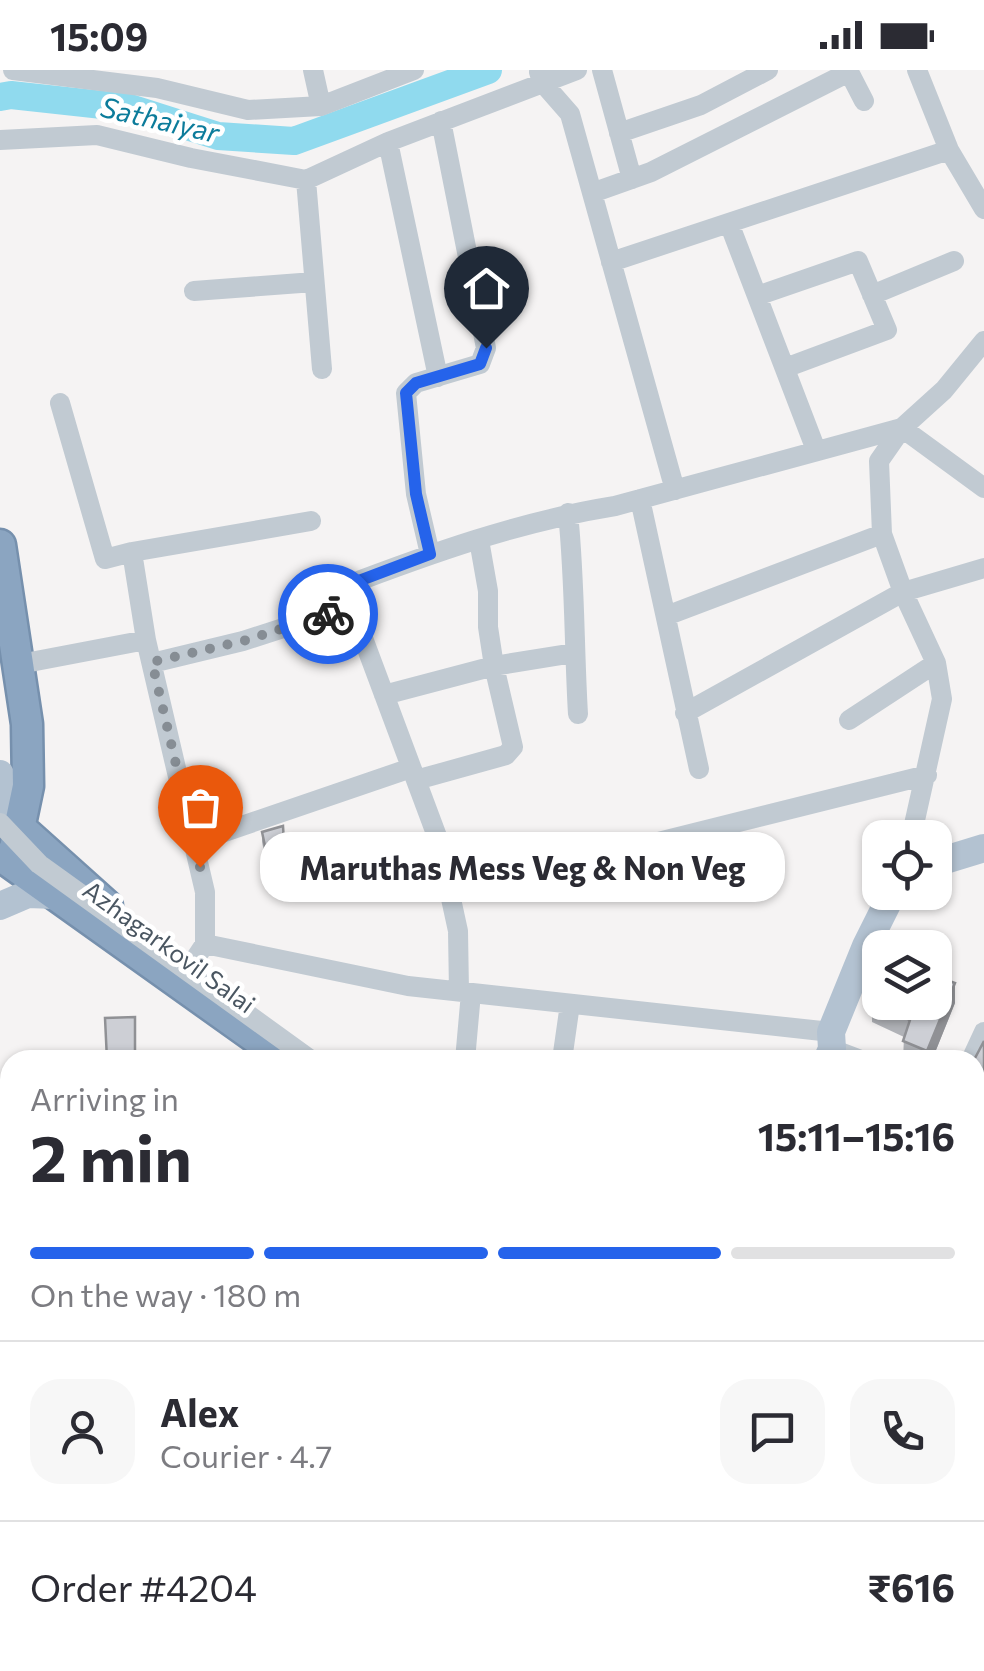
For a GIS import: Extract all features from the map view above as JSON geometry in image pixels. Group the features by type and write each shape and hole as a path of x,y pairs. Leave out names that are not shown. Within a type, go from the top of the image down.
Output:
{"highway":[{"path":"0,545 27,724 28,786 10,826 14,848 2,859"},
{"name":"Azhagarkovil Salai","path":"10,826 116,914 198,954 312,1050"},
{"name":"Azhagarkovil Salai","path":"2,859 273,1050"}],"main road":[{"path":"0,774 10,826"},
{"path":"952,858 984,848"},
{"path":"0,906 28,894 55,895"},
{"path":"830,1047 866,946 884,910"}],"street":[{"path":"13,70 157,88 248,110 321,106 414,70"},
{"path":"313,70 321,106"},
{"path":"0,140 97,135 306,180 540,76 577,70"},
{"path":"602,70 632,179"},
{"path":"619,133 701,105 768,70"},
{"path":"917,70 948,150 984,209"},
{"path":"592,193 632,179 849,71 864,101"},
{"path":"540,76 570,114 675,490"},
{"path":"430,554 416,494 405,402 410,387 480,364 486,348 442,121"},
{"path":"388,142 438,377"},
{"path":"612,262 948,150"},
{"path":"306,180 322,369"},
{"path":"730,223 816,450"},
{"path":"757,296 858,261 887,330 784,368"},
{"path":"872,295 954,261"},
{"path":"194,291 314,282"},
{"path":"916,820 942,699 936,662 903,592 882,534 879,461 902,428 944,390 984,341"},
{"path":"60,403 104,559 311,522"},
{"path":"466,1050 458,931 438,839 351,606 340,588 430,554 568,514 675,490 902,428"},
{"path":"902,428 984,488"},
{"path":"640,499 699,770"},
{"path":"568,514 575,580 578,714"},
{"path":"666,616 882,534"},
{"path":"195,842 414,774 510,753 512,738 494,666 479,540"},
{"path":"132,552 146,640 206,892 198,954 408,986 570,1004 830,1047"},
{"path":"685,712 903,592 984,568"},
{"path":"152,662 243,641 351,606"},
{"path":"20,664 146,640"},
{"path":"384,695 494,666 574,653"},
{"path":"849,720 936,662"},
{"path":"450,894 927,775"},
{"path":"10,826 39,864 297,1050"},
{"path":"563,1050 570,1004"}],"building":[{"path":"283,826 284,842 265,846 262,832"},
{"path":"135,1017 135,1050 107,1050 105,1018"},
{"path":"910,1020 940,1020 927,1050 903,1041"}],"waterway":[{"name":"Sathaiyar","path":"0,97 130,108 218,136 294,141 488,70"}],"way so far":[{"path":"200,867 152,662 243,641 328,614"}],"place":[{"name":"Maruthas Mess Veg & Non Veg","path":"200,867"}],"route":[{"path":"328,614 351,606 340,588 430,554 416,494 406,393 416,383 480,364 486,348"}]}
